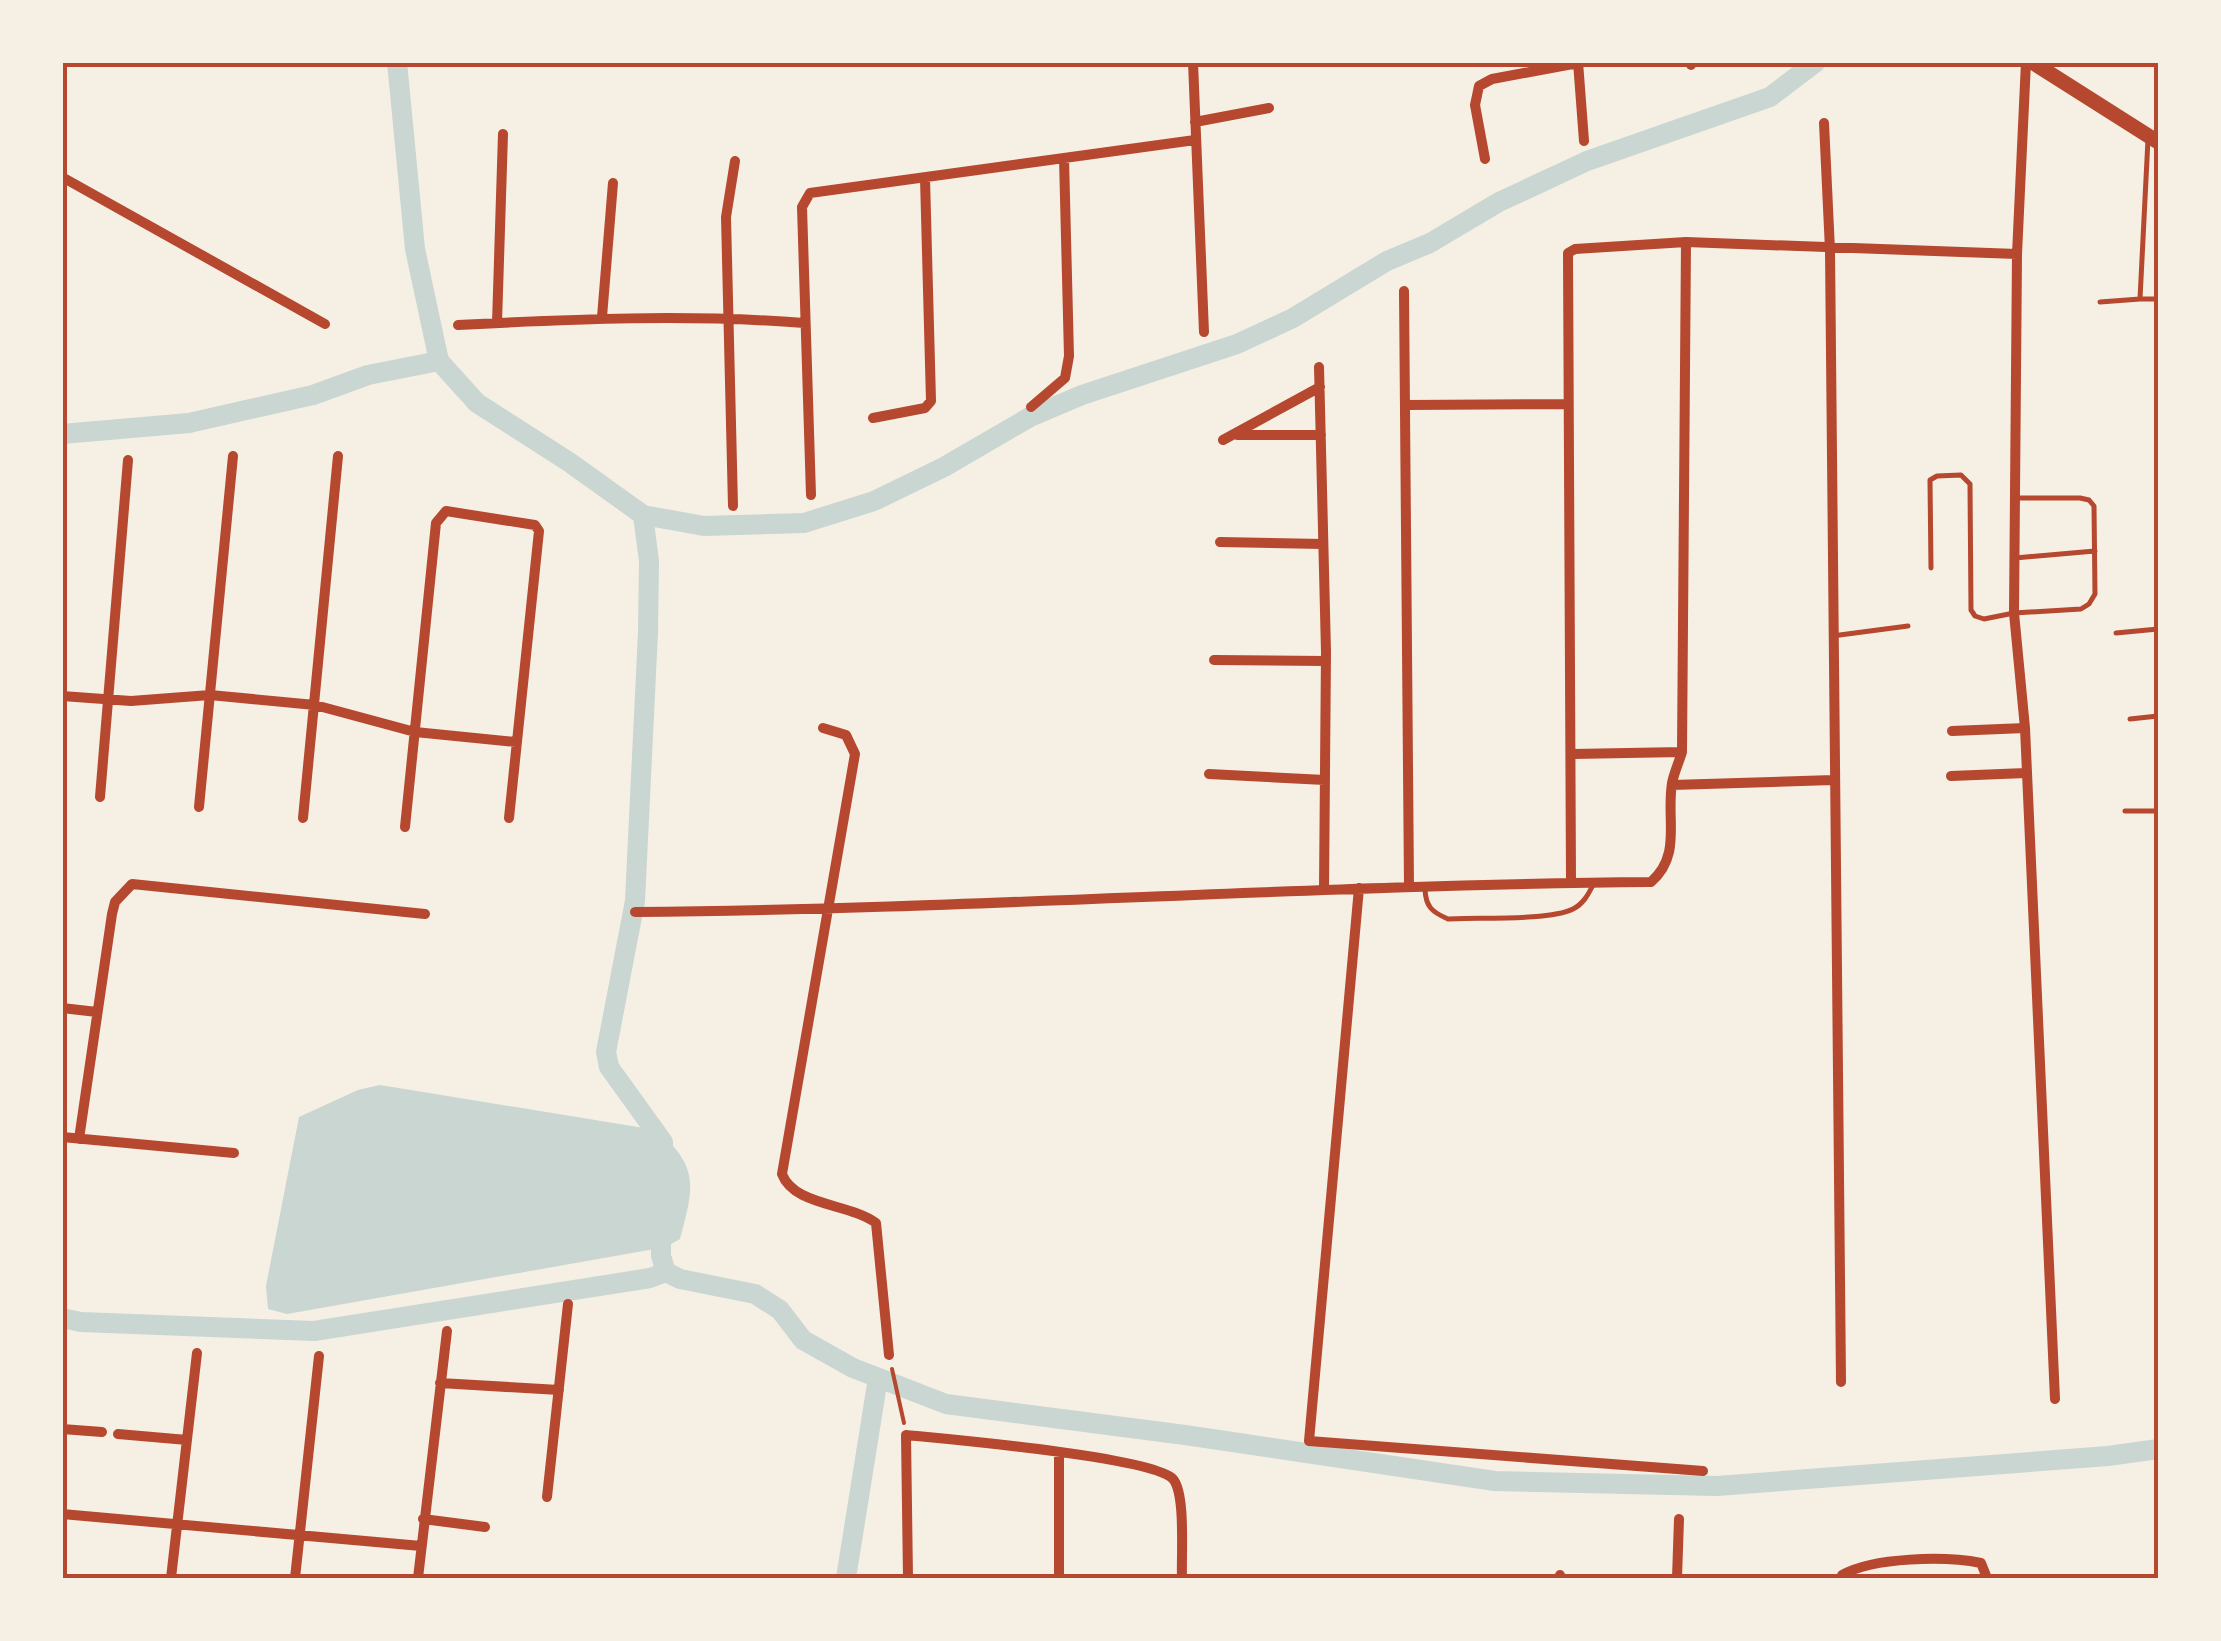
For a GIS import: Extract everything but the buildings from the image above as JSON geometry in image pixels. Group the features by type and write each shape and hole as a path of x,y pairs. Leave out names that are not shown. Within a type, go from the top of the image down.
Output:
{"main road":[{"path":"2029,62 2153,139"}],"street":[{"path":"1193,62 1204,332"},
{"path":"2029,62 2018,254 2014,613 2025,728 2055,1399"},
{"path":"1485,159 1475,105 1479,86 1492,79 1578,63 1584,141"},
{"path":"1195,122 1269,108"},
{"path":"1824,123 1830,250 1832,780 1841,1382"},
{"path":"497,323 503,134"},
{"path":"811,494 802,208 810,192 1194,140"},
{"path":"1031,407 1065,378 1069,356 1064,158"},
{"path":"733,506 726,217 735,161"},
{"path":"62,177 325,324"},
{"path":"874,418 925,408 931,401 926,178"},
{"path":"602,317 613,183"},
{"path":"1571,883 1568,253 1575,249 1686,242 2018,254"},
{"path":"636,912 830,910 1324,889 1651,882 1671,855 1672,785 1682,752 1686,242"},
{"path":"1404,290 1410,887"},
{"path":"458,325 602,317 804,323"},
{"path":"1320,367 1326,660 1324,889"},
{"path":"1320,387 1228,438 1321,435"},
{"path":"1407,405 1568,404"},
{"path":"199,807 233,456"},
{"path":"303,818 338,456"},
{"path":"100,798 128,460"},
{"path":"405,827 436,524 446,511 534,525 539,531 508,818"},
{"path":"1220,542 1323,544"},
{"path":"1214,660 1326,660"},
{"path":"62,696 108,701 210,696 315,705 415,732 516,742"},
{"path":"823,728 846,735 854,754 782,1174 787,1188 798,1194 862,1212 876,1223 889,1355"},
{"path":"1952,732 2025,728"},
{"path":"1573,754 1682,752"},
{"path":"1951,776 2026,773"},
{"path":"1209,774 1324,780"},
{"path":"1672,785 1832,780"},
{"path":"78,1138 115,902 132,884 425,914"},
{"path":"1359,888 1310,1441 1703,1471"},
{"path":"62,1008 97,1012"},
{"path":"62,1137 234,1154"},
{"path":"547,1497 568,1304"},
{"path":"418,1578 447,1331"},
{"path":"170,1578 197,1354"},
{"path":"294,1578 318,1356"},
{"path":"440,1383 559,1390"},
{"path":"62,1429 102,1432"},
{"path":"118,1434 187,1440"},
{"path":"908,1578 906,1434 1059,1452 1157,1469 1174,1480 1180,1496 1182,1578"},
{"path":"1059,1452 1060,1578"},
{"path":"62,1514 421,1546"},
{"path":"1677,1578 1679,1518"},
{"path":"423,1519 485,1527"},
{"path":"1842,1576 1858,1566 1956,1558 1981,1563 1987,1578"}],"lane":[{"path":"2140,300 2153,139"},
{"path":"2100,302 2158,299"},
{"path":"1930,568 1930,480 1961,475 1970,484 1971,610 1984,619 2080,609 2089,604 2095,594 2094,506 2089,500 2015,498"},
{"path":"2015,558 2095,551"},
{"path":"1832,636 1908,626"},
{"path":"2116,633 2158,629"},
{"path":"2130,718 2158,716"},
{"path":"2124,811 2158,811"},
{"path":"1424,886 1426,904 1448,919 1572,910 1584,902 1594,883"}],"path":[{"path":"889,1355 906,1432"}],"shaded area":[{"path":"380,1085 656,1130 681,1156 690,1180 680,1239 666,1247 287,1314 268,1309 266,1286 299,1117 358,1090"}],"waterway":[{"path":"397,62 415,249 439,361 477,403 643,515 704,526 804,523 874,501 944,467 1030,417 1082,395 1237,344 1293,318 1387,261 1430,243 1499,202 1587,161 1770,97 1816,62"},
{"path":"62,434 189,423 313,395 368,375 439,361"},
{"path":"643,515 649,561 648,632 635,901 606,1052 609,1067 663,1142 663,1151"},
{"path":"661,1220 661,1256 666,1272"},
{"path":"666,1272 680,1279 755,1294 780,1310 803,1340 853,1368 946,1404 1495,1481 1717,1486 2158,1449"},
{"path":"62,1318 81,1322 314,1331 650,1278 666,1272"},
{"path":"846,1578 878,1378"}]}
